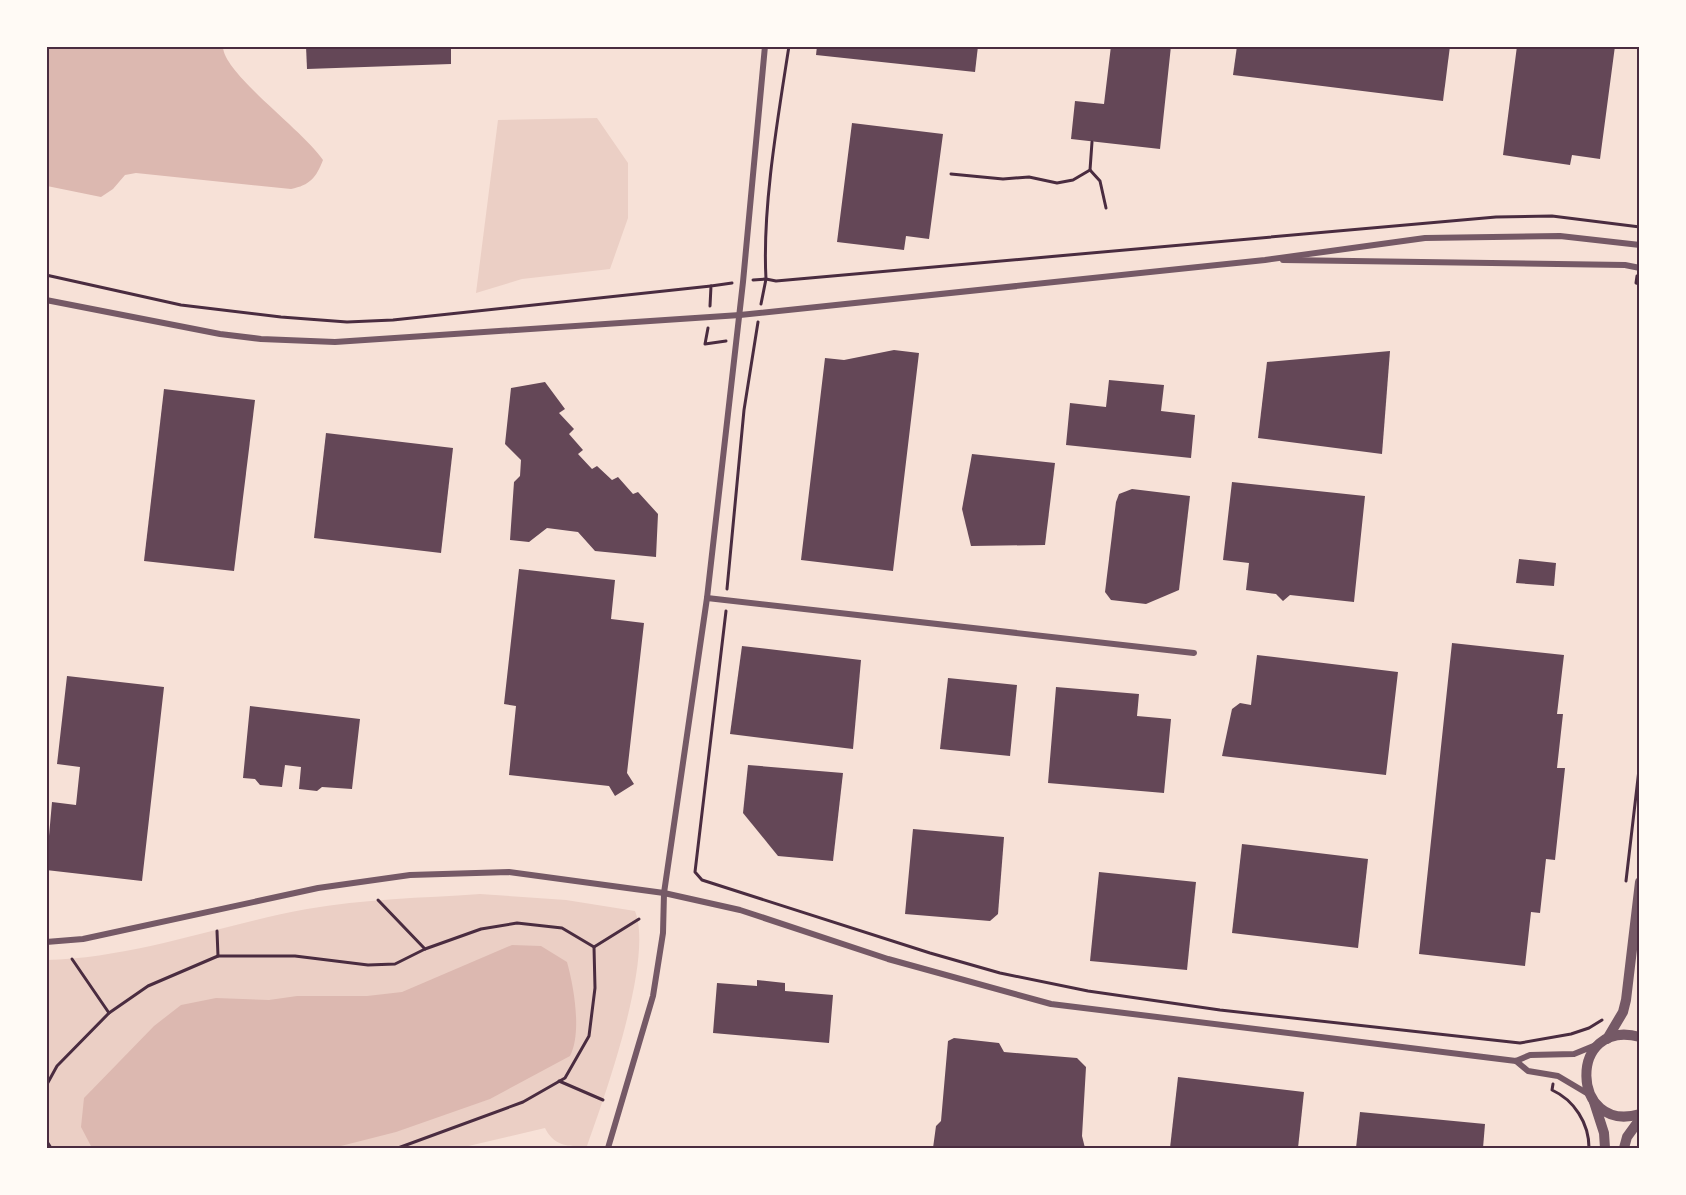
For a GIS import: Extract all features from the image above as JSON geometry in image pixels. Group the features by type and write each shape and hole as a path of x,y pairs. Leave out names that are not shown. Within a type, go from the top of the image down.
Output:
{"street":[{"path":"608,1149 653,996 663,933 664,893 707,598 740,315 765,46"},
{"path":"46,300 220,334 335,342 740,315 1264,260 1425,238 1560,236 1640,245"},
{"path":"1264,260 1625,265 1640,268"},
{"path":"707,598 1194,653"},
{"path":"46,942 82,939 318,888 410,875 509,872 664,893 740,910 888,959 1051,1004 1516,1061 1530,1055 1574,1054 1623,1034 1640,1036"},
{"path":"1605,1149 1604,1133 1586,1083 1586,1068 1590,1055 1623,1012 1626,1002 1640,882"},
{"path":"1516,1061 1528,1071 1557,1076 1613,1114 1629,1116 1640,1114"},
{"path":"1624,1149 1627,1137 1640,1119"}],"path":[{"path":"789,46 765,259 766,279 776,281 1496,217 1552,216 1640,226"},
{"path":"1092,142 1090,170 1100,181 1106,208"},
{"path":"951,174 1003,180 1029,177 1057,183 1073,180 1090,170"},
{"path":"46,275 181,305 281,317 348,322 393,320 711,286"},
{"path":"695,872 702,880 930,953 1000,973 1088,991 1220,1010 1520,1044 1547,1041 1581,1032 1608,1015"},
{"path":"378,900 426,949"},
{"path":"594,947 639,919"},
{"path":"46,1086 57,1066 109,1014 148,986 218,956 295,956 368,965 395,964 426,949 481,929 517,923 562,928 594,947"},
{"path":"218,931 218,956"},
{"path":"398,1149 523,1102 565,1078 589,1036 595,988 594,947"},
{"path":"72,959 109,1014"},
{"path":"559,1081 603,1100"},
{"path":"1552,1089 1566,1097 1576,1108 1582,1120 1589,1149"},
{"path":"46,1140 51,1149"}],"shaded area":[{"path":"46,47 223,47 236,72 300,134 323,160 315,176 308,183 291,189 136,173 125,175 113,189 101,197 47,186"},
{"path":"597,118 628,163 628,218 610,269 522,279 476,293 498,120"},
{"path":"480,894 566,900 635,911 639,933 633,993 615,1062 587,1146 557,1142 545,1128 460,1148 47,1148 46,960 79,958 145,947 307,909 393,899"},
{"path":"512,945 541,946 567,962 574,997 576,1035 570,1056 490,1099 396,1132 333,1148 92,1148 81,1127 84,1098 154,1026 181,1005 216,998 269,1000 297,996 367,996 402,992"}],"building":[{"path":"306,46 451,46 451,64 307,69"},
{"path":"817,46 978,46 975,72 816,55"},
{"path":"1111,46 1171,46 1160,149 1071,139 1075,101 1104,104"},
{"path":"1237,46 1450,46 1443,101 1233,75"},
{"path":"1517,46 1615,46 1600,159 1572,155 1570,165 1503,155"},
{"path":"852,123 943,134 929,239 906,236 904,250 837,242"},
{"path":"894,350 919,353 893,571 801,560 825,358 844,360"},
{"path":"1390,351 1382,454 1258,438 1267,362"},
{"path":"1109,380 1164,385 1161,411 1195,415 1191,458 1066,445 1070,403 1106,407"},
{"path":"545,382 565,409 559,413 574,429 569,434 583,450 578,454 592,469 597,466 612,480 618,477 633,494 638,492 658,514 656,557 595,551 578,532 547,528 529,542 510,540 514,482 520,476 521,460 505,444 511,388"},
{"path":"164,389 255,400 234,571 144,561"},
{"path":"326,433 453,448 441,553 314,538"},
{"path":"972,454 1055,463 1045,545 971,546 962,509"},
{"path":"1232,482 1365,496 1354,602 1290,595 1283,601 1276,594 1246,590 1249,563 1223,560"},
{"path":"1132,489 1190,496 1179,590 1146,604 1111,600 1105,592 1116,502 1119,494"},
{"path":"1519,559 1556,563 1554,586 1516,583"},
{"path":"519,569 615,580 611,619 644,623 627,773 634,784 615,796 609,786 509,775 516,706 504,704"},
{"path":"1452,643 1564,655 1557,714 1563,714 1557,768 1565,768 1555,860 1546,859 1540,913 1531,912 1525,966 1419,954"},
{"path":"742,646 861,660 853,749 730,734"},
{"path":"1257,655 1398,672 1386,775 1222,756 1232,709 1240,703 1251,705"},
{"path":"67,676 164,687 142,881 46,870 52,802 76,805 80,767 57,764"},
{"path":"948,678 1017,685 1010,756 940,749"},
{"path":"1056,687 1139,694 1137,716 1171,719 1164,793 1048,783"},
{"path":"250,706 360,719 352,789 322,787 317,791 299,789 301,767 285,765 282,787 260,785 255,779 243,778"},
{"path":"748,765 843,773 833,861 778,856 743,813"},
{"path":"913,829 1004,837 998,914 990,921 905,914"},
{"path":"1242,844 1368,859 1358,948 1232,933"},
{"path":"1099,872 1196,882 1187,970 1090,961"},
{"path":"757,980 785,983 785,991 833,995 829,1043 713,1033 717,983 757,986"},
{"path":"954,1038 999,1043 1004,1052 1077,1058 1086,1067 1082,1136 1085,1148 933,1148 936,1126 941,1121 948,1041"},
{"path":"1178,1077 1304,1092 1298,1148 1170,1148"},
{"path":"1360,1112 1485,1124 1483,1148 1356,1148"}]}
